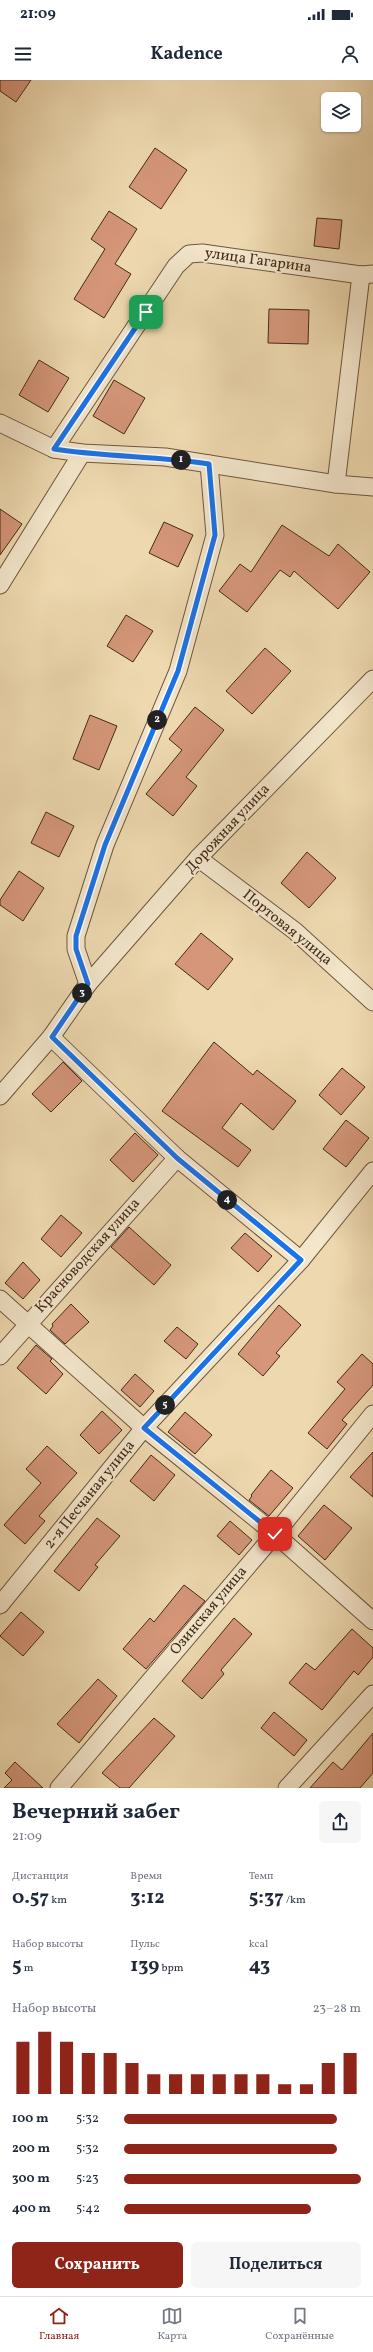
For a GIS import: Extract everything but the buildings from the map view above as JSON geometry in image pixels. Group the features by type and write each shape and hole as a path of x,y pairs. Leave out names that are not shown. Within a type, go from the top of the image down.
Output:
{"street":[{"name":"улица Гагарина","path":"54,449 176,266 189,254 202,253 367,275"},
{"path":"336,484 367,275"},
{"path":"0,423 54,449 82,453 165,457 336,484 373,487"},
{"path":"0,585 82,453"},
{"path":"88,984 76,949 76,936 105,845 178,671 215,535 209,464"},
{"name":"Дорожная улица","path":"0,1096 52,1037 88,984 198,858 373,679"},
{"name":"Портовая улица","path":"198,858 295,931 373,1002"},
{"path":"52,1037 177,1158 301,1260"},
{"name":"Красноводская улица","path":"0,1356 28,1322 177,1158"},
{"name":"2-я Песчаная улица","path":"0,1605 144,1428 301,1260 373,1171"},
{"path":"0,1299 28,1322 144,1428 275,1534 373,1621"},
{"name":"Озинская улица","path":"59,1788 275,1534 373,1414"},
{"path":"288,1788 373,1694"}],"route":[{"path":"146,312 54,449 82,453 165,457 209,464 215,517 215,535 178,671 105,845 76,936 75,945 88,984 52,1037 177,1158 301,1260 144,1428 275,1534"}]}
